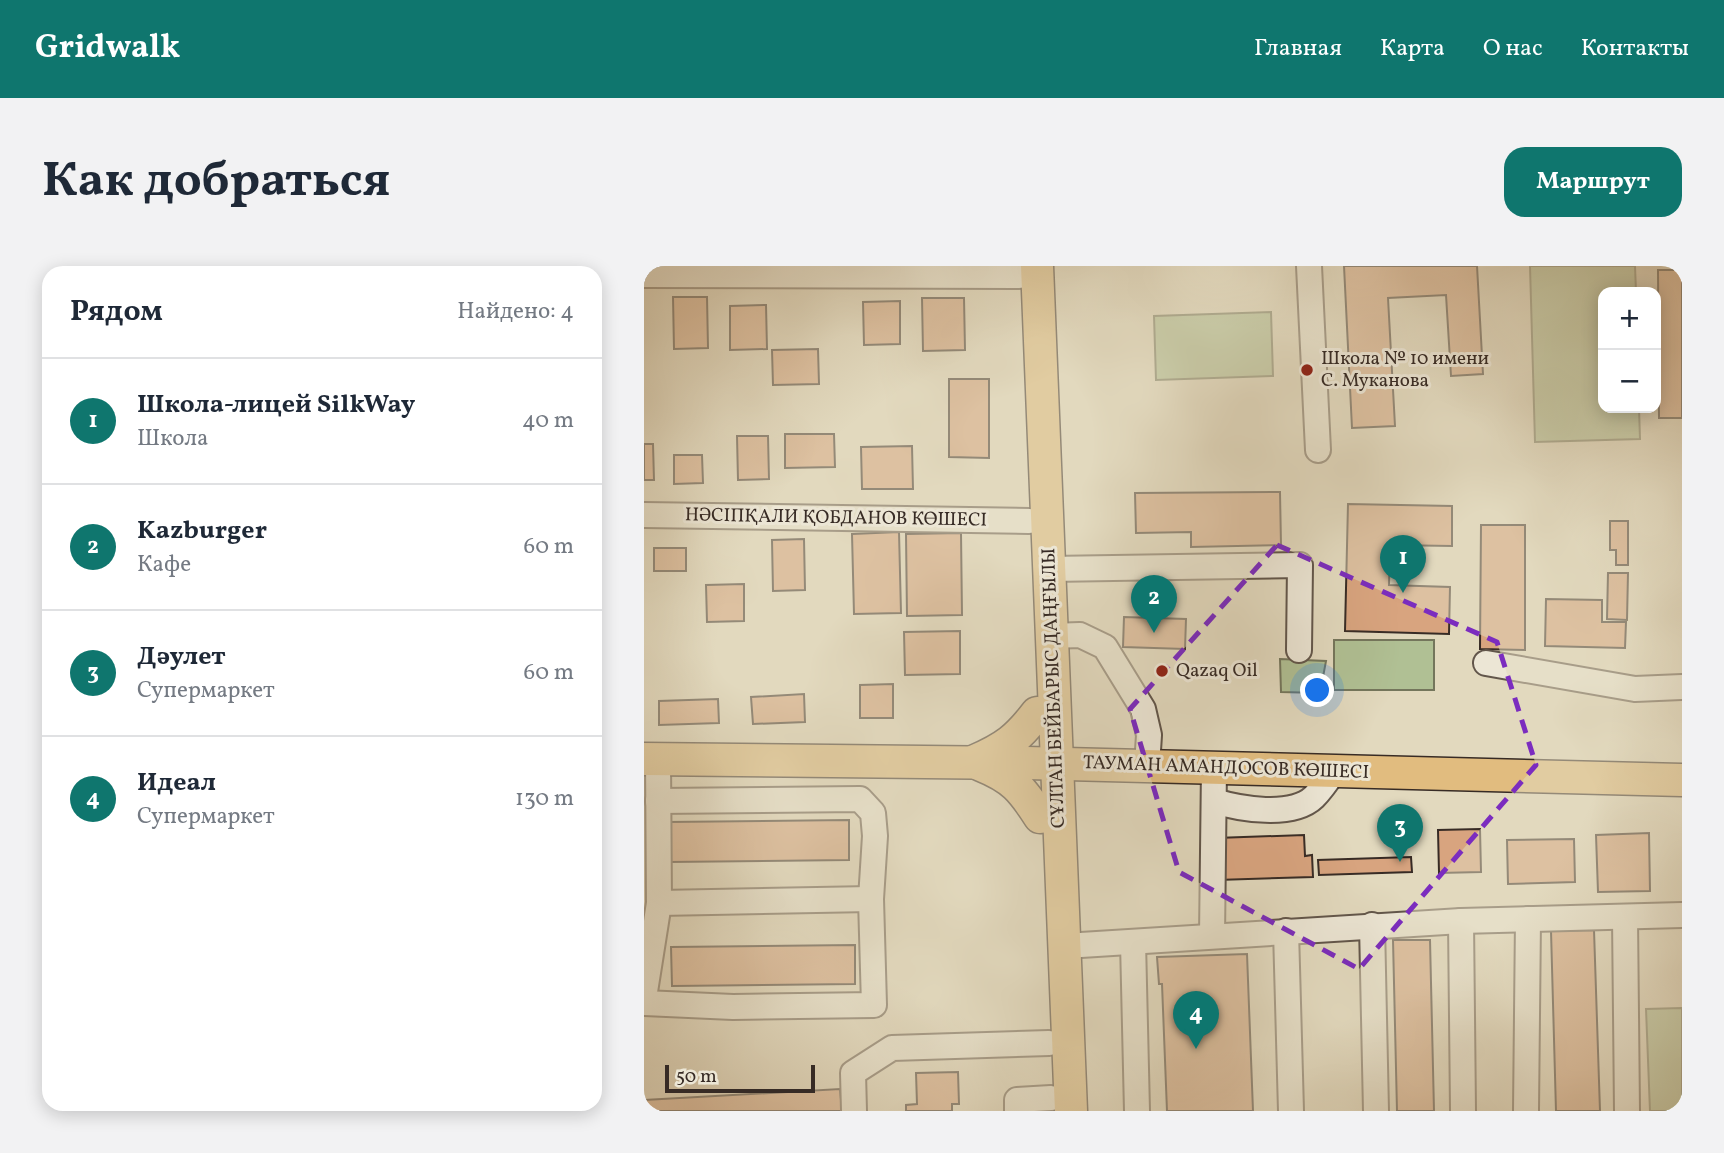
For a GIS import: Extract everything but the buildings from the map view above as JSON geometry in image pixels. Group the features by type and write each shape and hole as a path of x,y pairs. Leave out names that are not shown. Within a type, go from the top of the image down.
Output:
{"main road":[{"name":"СҰЛТАН БЕЙБАРЫС ДАҢҒЫЛЫ","path":"1025,269 1029,521 1045,712 1050,818 1049,1043 1058,1107"},
{"name":"СҰЛТАН БЕЙБАРЫС ДАҢҒЫЛЫ","path":"1025,269 1049,569 1051,636 1045,712"},
{"path":"974,762 1002,750 1045,712 1093,752 1142,766"},
{"name":"ТАУМАН АМАНДОСОВ КӨШЕСІ","path":"651,759 974,762 1682,780"},
{"path":"974,762 1006,775 1050,818 1074,792 1092,778 1142,766"},
{"name":"СҰЛТАН БЕЙБАРЫС ДАҢҒЫЛЫ","path":"1050,818 1065,946 1058,1107"}],"street":[{"path":"1309,266 1318,450"},
{"path":"644,275 1025,269"},
{"name":"НӘСІПҚАЛИ ҚОБДАНОВ КӨШЕСІ","path":"644,515 1029,521"},
{"path":"1049,569 1300,565 1299,650"},
{"path":"1051,636 1080,635 1105,648 1143,709 1149,735 1142,766"},
{"path":"1486,663 1635,689 1682,687"},
{"path":"651,759 658,801 659,903 644,1001 733,1007 874,1005 871,899 875,836 873,813 860,799 658,801"},
{"path":"812,760 813,798"},
{"path":"1212,936 1214,768"},
{"path":"1214,801 1233,807 1292,810 1313,799 1334,771"},
{"path":"659,903 871,899"},
{"path":"1065,946 1373,925 1682,915"},
{"path":"1625,917 1627,1111"},
{"path":"1526,1111 1528,919"},
{"path":"1461,921 1463,1111"},
{"path":"1373,925 1376,1111"},
{"path":"1286,931 1291,1111"},
{"path":"1133,942 1138,1111"},
{"path":"854,1111 853,1073 892,1048 1049,1043"},
{"path":"1017,1111 1017,1100 1058,1107"}],"highlighted area":[{"path":"1277,545 1497,642 1536,765 1359,969 1179,872 1130,709"}],"green space":[{"path":"1530,266 1635,266 1636,287 1598,287 1598,413 1639,413 1640,439 1535,442"},
{"path":"1271,312 1273,376 1156,380 1154,316"},
{"path":"1334,640 1434,640 1434,690 1334,690"},
{"path":"1280,659 1326,661 1320,693 1281,692"},
{"path":"1682,1008 1682,1111 1650,1111 1646,1009"}],"place":[{"name":"Школа № 10 имени С. Муканова","path":"1307,370"},
{"name":"Школа-лицей SilkWay","path":"1403,593"},
{"name":"Kazburger","path":"1154,633"},
{"name":"Qazaq Oil","path":"1162,671"},
{"name":"Дәулет","path":"1400,862"},
{"name":"Идеал","path":"1196,1049"}]}
